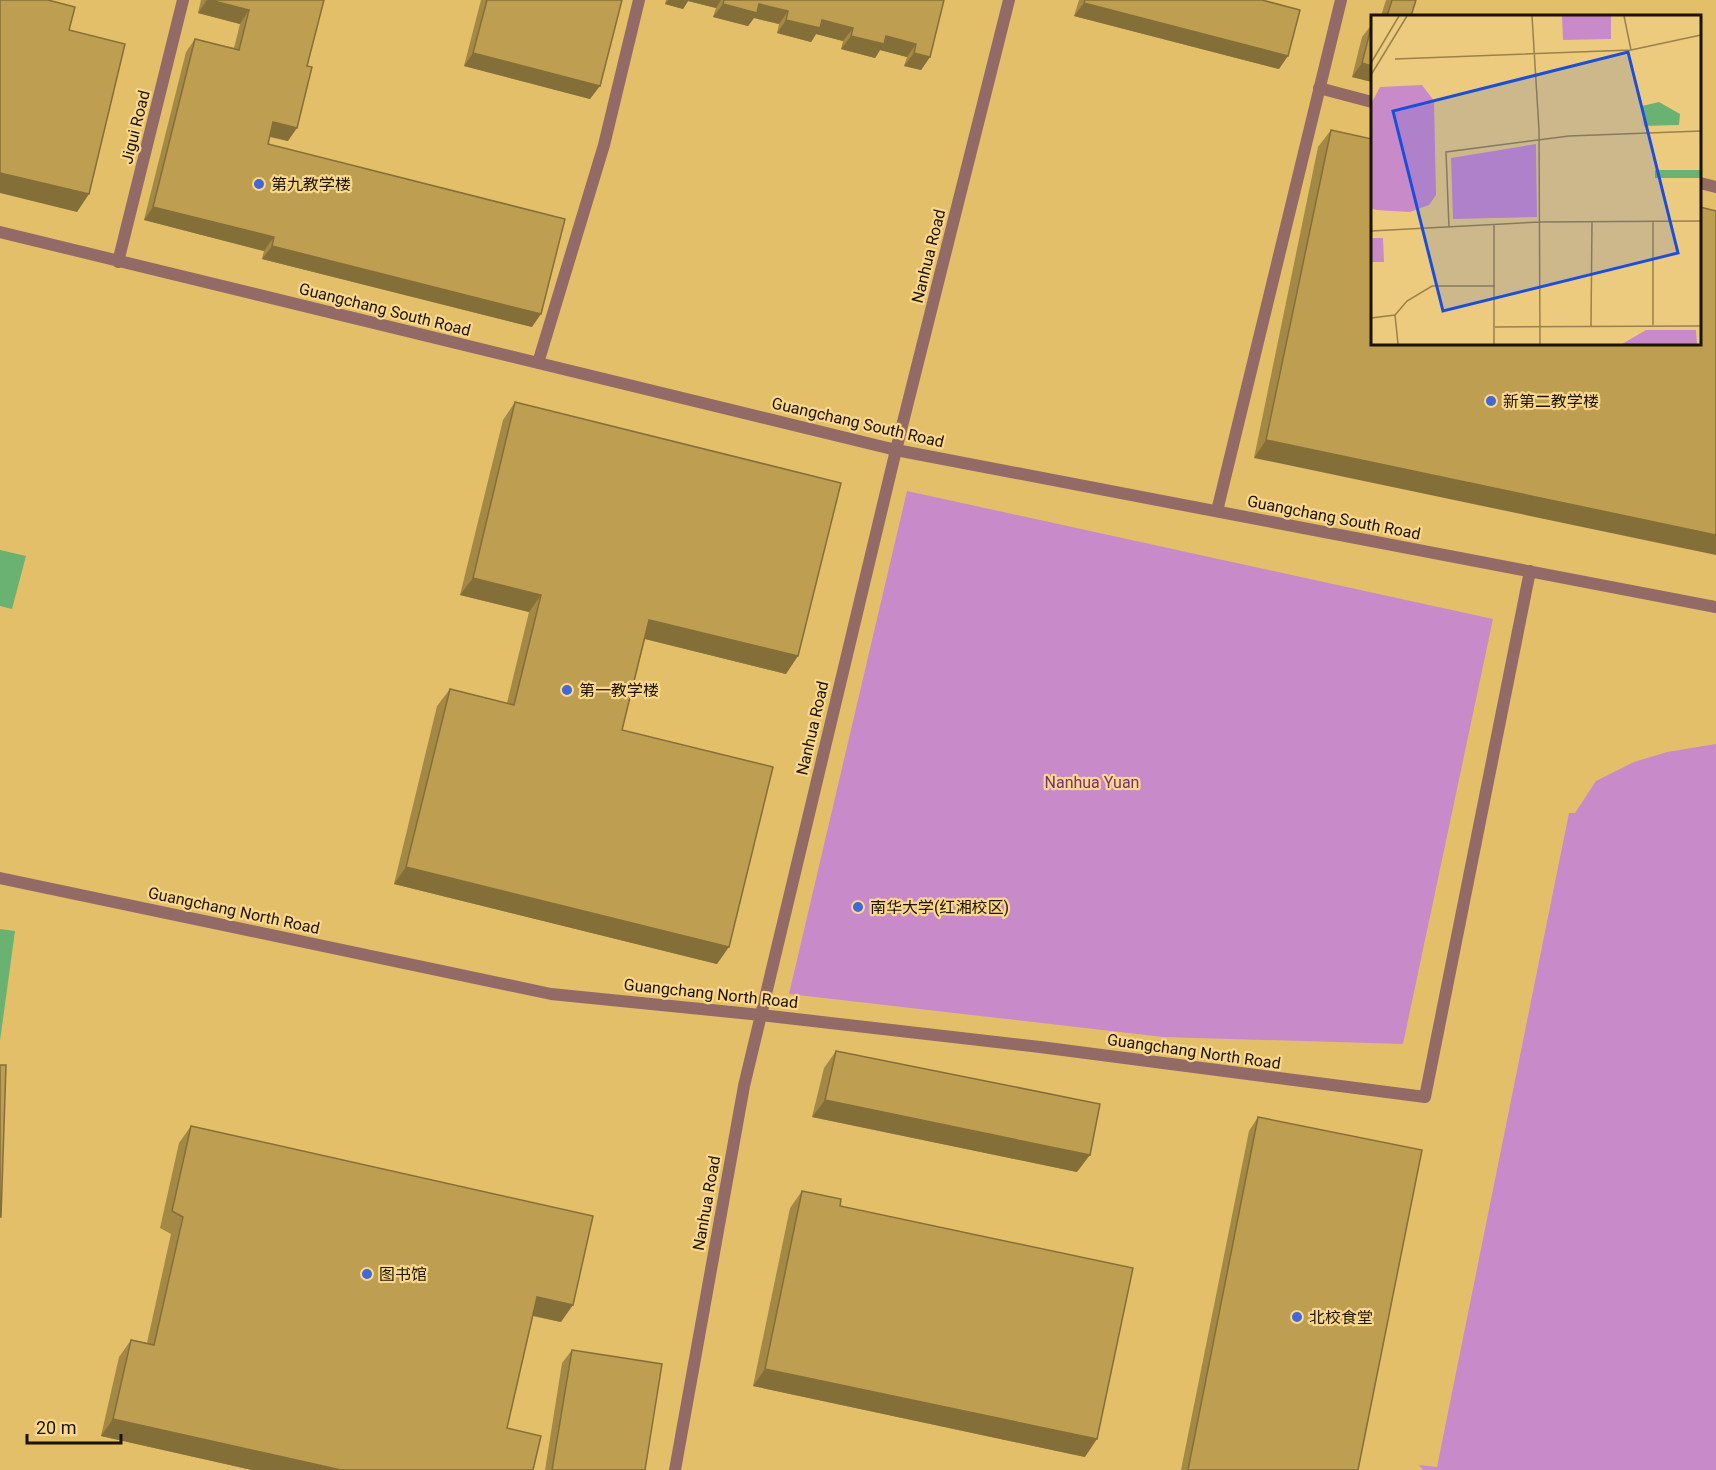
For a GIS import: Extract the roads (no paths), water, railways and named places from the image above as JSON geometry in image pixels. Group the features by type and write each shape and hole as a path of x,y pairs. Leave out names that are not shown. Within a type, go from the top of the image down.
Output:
{"lane":[{"name":"Jigui Road","path":"118,262 183,0"},
{"path":"538,363 604,145 639,0"},
{"name":"Nanhua Road","path":"675,1470 744,1086 896,450 1009,0"},
{"path":"1217,511 1341,0"},
{"path":"1319,88 1371,102"},
{"path":"1701,183 1716,187"},
{"name":"Guangchang South Road","path":"0,232 896,450 1716,607"},
{"name":"Guangchang North Road","path":"0,878 551,994 761,1015 1425,1097 1530,571"}],"place":[{"name":"第九教学楼","path":"259,184"},
{"name":"新第二教学楼","path":"1491,401"},
{"name":"第一教学楼","path":"567,690"},
{"name":"南华大学(红湘校区)","path":"858,907"},
{"name":"图书馆","path":"367,1274"},
{"name":"北校食堂","path":"1297,1317"}],"park label":[{"name":"Nanhua Yuan","path":"1092,782"}]}
